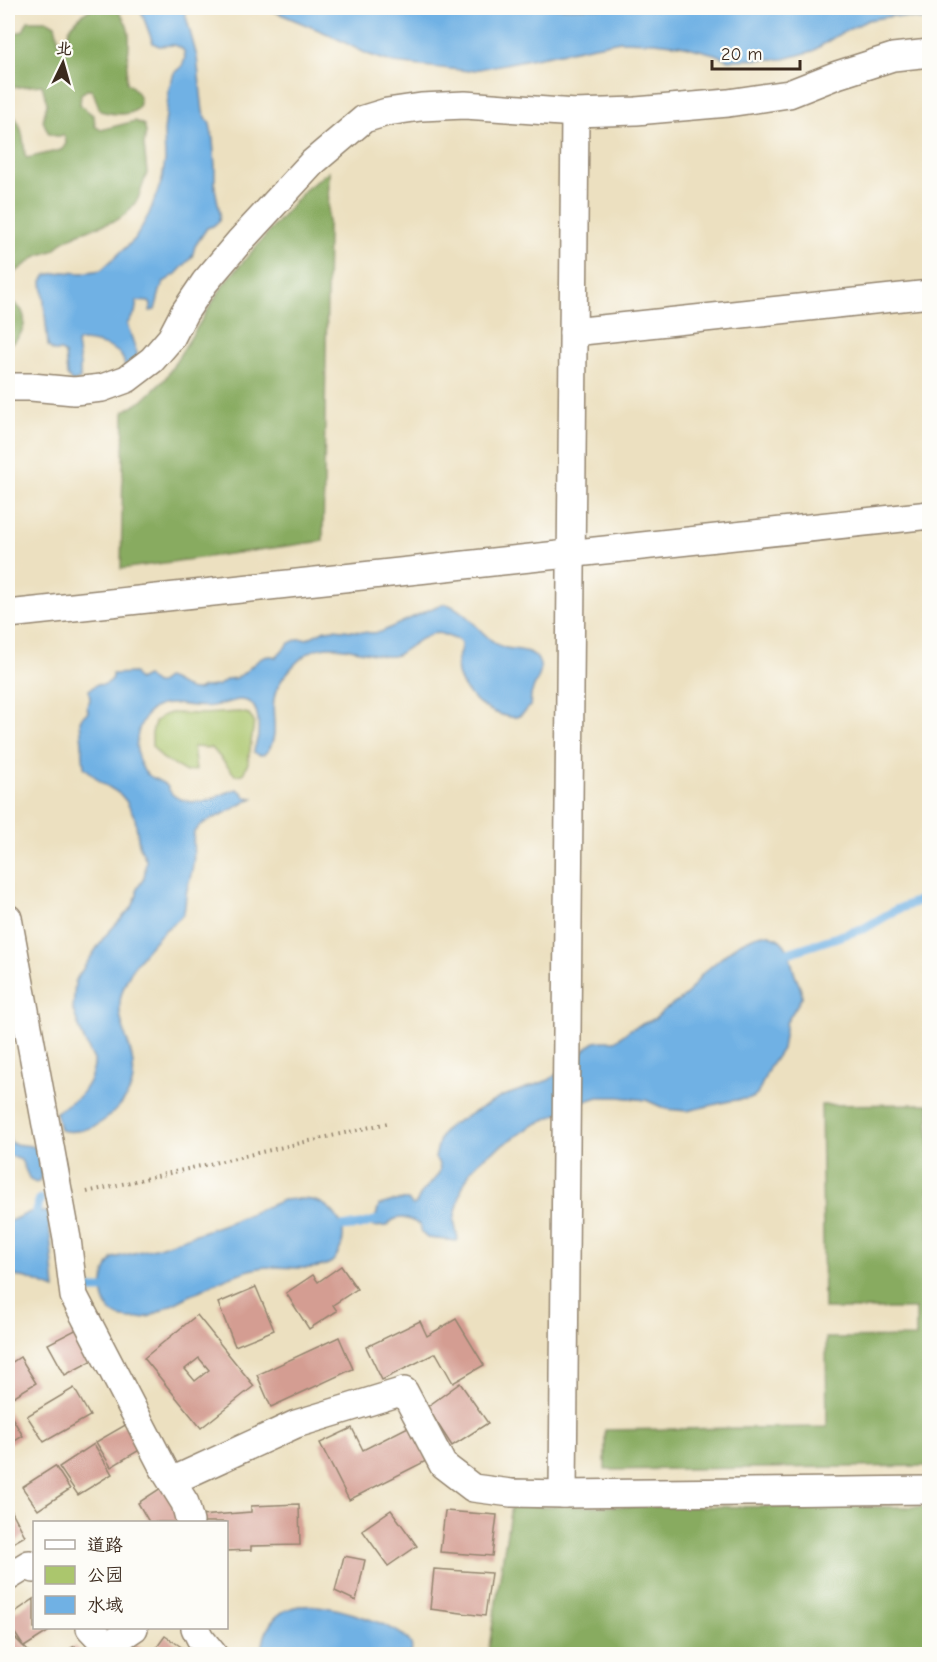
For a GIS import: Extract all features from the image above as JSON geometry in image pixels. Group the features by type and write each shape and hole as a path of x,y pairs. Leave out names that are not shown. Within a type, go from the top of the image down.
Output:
{"street":[{"path":"8,387 74,391 102,388 127,379 152,360 171,338 184,313 205,282 239,242 312,163 364,119 387,112 421,107 465,105 575,113 636,111 728,103 789,94 837,75 893,57 930,53"},
{"path":"563,1494 575,113"},
{"path":"573,332 930,294"},
{"path":"8,614 930,514"},
{"path":"8,918 67,1239 74,1296 171,1481 185,1503 190,1521"},
{"path":"171,1481 296,1424 404,1391 444,1465 473,1488 511,1493 563,1494 930,1490"},
{"path":"8,1577 29,1564 33,1568"},
{"path":"91,1629 107,1646 132,1629"},
{"path":"196,1629 213,1654"}],"path":[{"path":"59,1198 388,1123"}],"green space":[{"path":"94,8 115,8 123,17 129,35 127,83 137,92 140,104 134,111 126,114 100,111 94,94 91,90 87,90 81,94 80,105 94,116 95,126 101,130 135,121 144,125 147,173 138,199 127,213 117,220 79,233 62,242 55,250 37,256 8,278 8,166 10,162 8,159 8,110 19,125 27,158 61,150 66,144 65,136 49,134 43,121 47,103 42,85 8,88 8,35 23,31 28,21 48,21 55,25 60,46 67,45 69,30 83,14"},
{"path":"329,171 323,541 121,569 124,411 142,401 165,379 224,284 305,190"},
{"path":"8,297 22,311 24,326 20,335 8,345"},
{"path":"240,712 249,714 254,722 248,763 243,774 235,775 212,748 193,747 196,770 186,772 162,758 152,746 155,722 162,716 171,713"},
{"path":"929,1104 929,1466 605,1470 605,1430 827,1427 826,1338 916,1337 916,1309 824,1309 821,1105"},
{"path":"511,1506 929,1507 929,1654 488,1654"}],"water":[{"path":"140,8 186,8 185,13 197,57 203,112 210,124 213,140 219,221 207,228 195,246 192,257 176,274 164,282 155,310 150,311 149,302 137,301 135,313 127,324 137,353 138,367 125,374 124,361 116,351 97,343 79,341 77,344 80,379 72,382 67,375 65,354 61,351 53,351 48,346 42,281 46,275 101,270 135,239 149,214 162,180 169,89 174,73 182,66 185,59 184,51 180,47 159,46 153,43"},
{"path":"266,8 929,8 930,21 893,16 868,20 813,51 784,59 728,60 715,54 680,45 620,41 469,71 394,63 367,54 328,34"},
{"path":"446,604 462,613 499,645 525,651 537,658 540,674 531,694 530,706 522,714 514,717 502,715 486,708 472,697 461,683 458,674 457,663 461,643 436,632 394,656 331,647 312,651 303,657 283,678 277,688 273,705 274,737 269,749 262,755 254,752 258,723 254,707 246,701 239,700 205,707 164,704 155,707 147,715 138,735 137,749 140,762 147,774 167,786 174,796 199,802 237,789 245,797 253,798 205,822 194,832 194,860 183,914 144,953 125,983 120,1009 134,1074 128,1093 114,1112 99,1124 77,1131 60,1130 56,1112 80,1096 90,1080 94,1066 94,1060 73,1010 75,981 104,937 132,907 137,889 144,878 146,860 139,845 135,818 126,801 84,767 80,721 88,712 89,690 97,684 103,685 109,682 112,674 134,673 138,680 146,676 158,684 166,678 192,690 217,686 227,679 241,675 260,659 276,657 289,643 298,639 307,639 325,630 334,629 381,632"},
{"path":"763,934 776,938 785,945 802,997 786,1023 782,1049 769,1068 757,1095 752,1098 687,1111 666,1109 646,1100 619,1097 598,1097 580,1103 532,1126 484,1157 471,1170 462,1188 454,1221 457,1241 427,1238 422,1233 420,1225 402,1218 394,1219 387,1226 373,1227 379,1205 397,1200 408,1200 412,1205 416,1204 423,1191 439,1172 439,1163 435,1158 441,1136 449,1126 501,1097 549,1080 595,1042 615,1041 631,1029 656,1018 686,996 702,974 738,944"},
{"path":"8,1134 11,1143 37,1148 42,1175 36,1183 30,1180 21,1160 8,1157"},
{"path":"283,1200 319,1202 331,1210 339,1220 343,1240 332,1262 316,1267 268,1267 246,1271 190,1295 147,1317 122,1318 114,1314 105,1302 104,1279 113,1258 159,1247"},
{"path":"30,1212 48,1212 55,1289 27,1278 8,1275 8,1222"},
{"path":"327,1607 380,1623 403,1635 409,1641 412,1646 411,1654 262,1654 271,1622 290,1608"}],"building":[{"path":"341,1266 357,1289 333,1305 337,1311 309,1329 286,1293 313,1275 318,1282"},
{"path":"256,1287 274,1330 235,1346 218,1303"},
{"path":"197,1315 254,1386 201,1428 144,1358","holes":["199,1358 209,1370 195,1381 185,1369"]},
{"path":"456,1319 484,1365 453,1383 436,1353 382,1380 366,1347 420,1321 427,1336"},
{"path":"85,1325 101,1356 65,1375 48,1344"},
{"path":"339,1337 353,1369 271,1407 257,1375"},
{"path":"20,1357 36,1383 8,1400 8,1365"},
{"path":"460,1383 488,1423 452,1446 427,1407"},
{"path":"74,1388 90,1416 44,1442 27,1416"},
{"path":"8,1411 23,1436 8,1445"},
{"path":"134,1420 148,1445 111,1467 96,1442"},
{"path":"410,1426 428,1460 349,1500 320,1443 352,1428 363,1450"},
{"path":"94,1444 112,1474 78,1495 59,1467"},
{"path":"55,1466 70,1489 38,1510 22,1487"},
{"path":"167,1484 189,1521 148,1521 138,1503"},
{"path":"8,1504 25,1536 8,1546"},
{"path":"299,1504 300,1545 251,1546 251,1550 228,1551 228,1521 201,1521 200,1516 251,1512 251,1506"},
{"path":"391,1510 417,1546 388,1566 362,1530"},
{"path":"445,1511 497,1515 492,1556 440,1552"},
{"path":"344,1556 365,1560 356,1601 335,1591"},
{"path":"434,1569 491,1573 485,1616 430,1609"},
{"path":"33,1600 33,1629 52,1629 24,1647 8,1623 8,1617"},
{"path":"8,1631 31,1654 8,1654"},
{"path":"165,1636 192,1654 152,1654"},
{"path":"135,1644 150,1654 128,1654"},
{"path":"75,1646 80,1654 60,1654"}],"waterway":[{"path":"779,956 865,928 896,910 930,896"},
{"path":"32,1223 40,1199"},
{"path":"331,1228 360,1225 385,1218"},
{"path":"89,1289 114,1289"}]}
